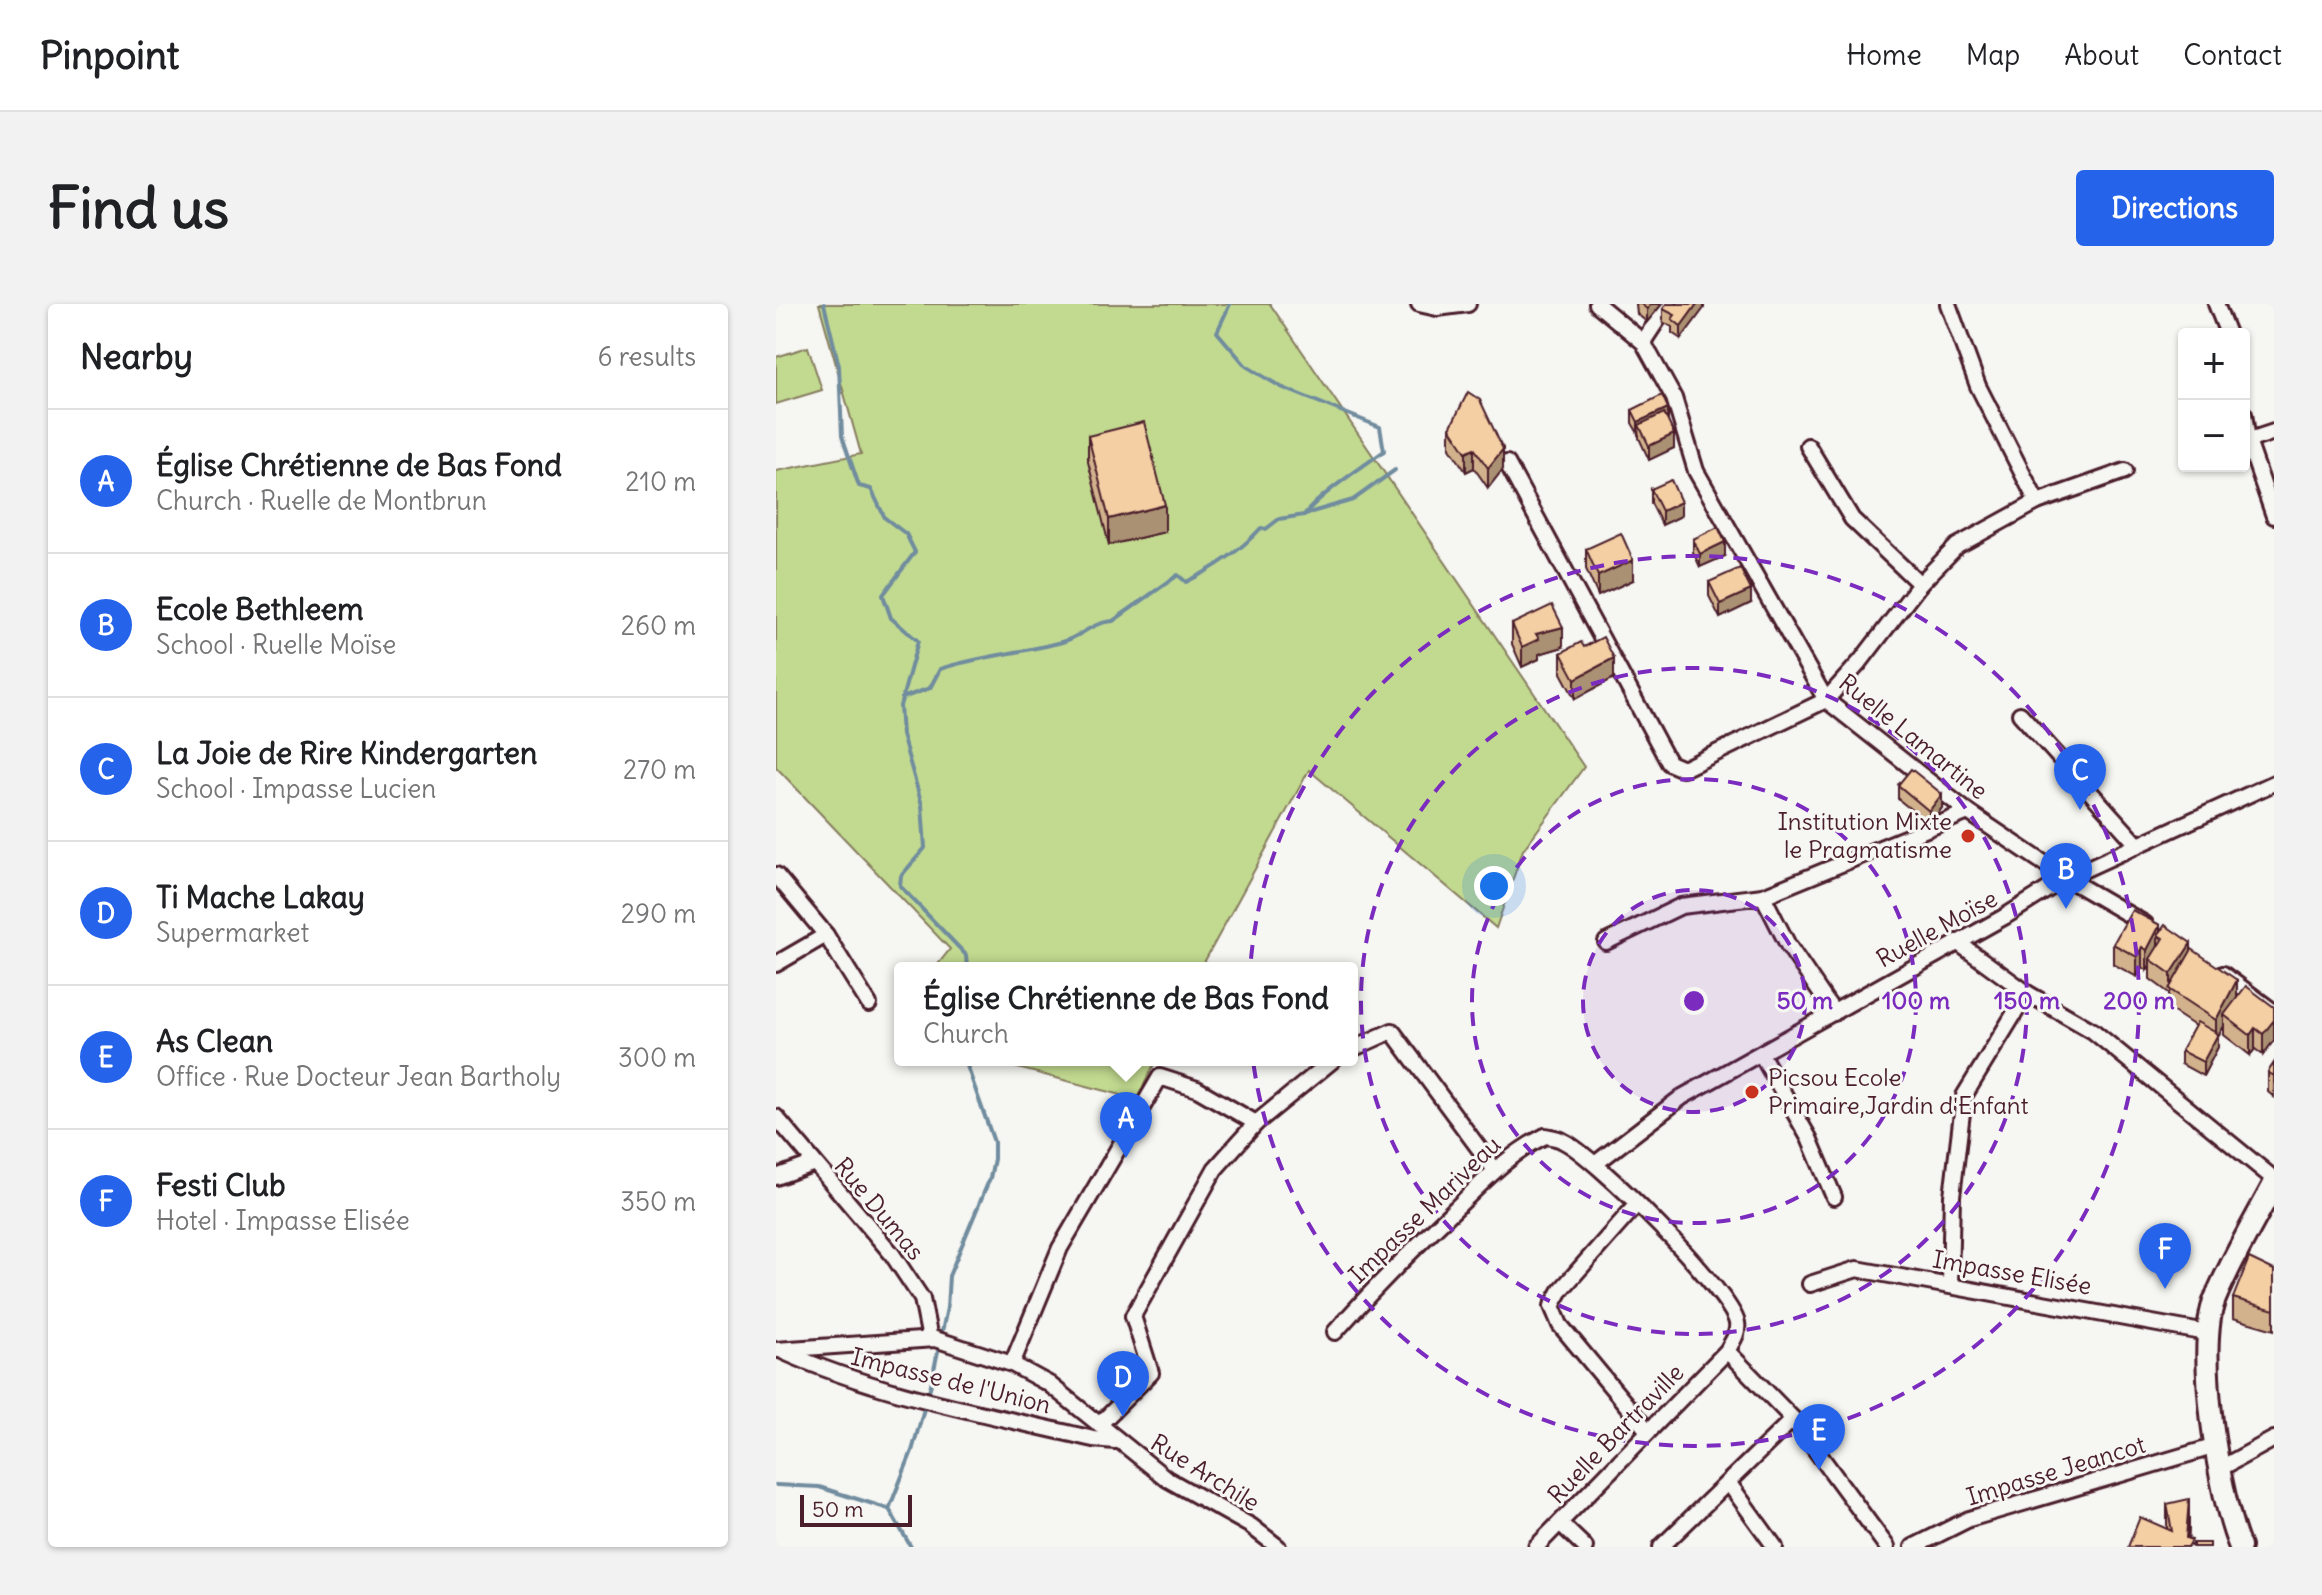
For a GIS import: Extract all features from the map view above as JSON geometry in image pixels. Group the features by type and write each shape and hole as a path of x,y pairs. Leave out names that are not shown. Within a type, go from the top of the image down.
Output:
{"street":[{"path":"1419,304 1437,308 1468,304"},
{"name":"Ruelle Lamartine","path":"1597,304 1643,342 1674,398 1696,471 1826,700 1968,812 2066,878 2158,931"},
{"path":"1643,342 1668,304"},
{"path":"1948,304 1978,386 2037,502"},
{"path":"2216,304 2226,328"},
{"path":"2250,441 2274,432"},
{"path":"1808,446 1852,519 1920,584"},
{"path":"2250,453 2274,516"},
{"path":"1507,463 1669,763 1683,769 1826,700 1860,662 1920,584 1957,546 2037,502 2125,471"},
{"path":"2020,714 2136,843"},
{"name":"Ruelle Moïse","path":"1595,1164 1682,1097 2066,878 2136,843 2274,783"},
{"path":"1606,942 1681,906 1763,896 1968,812"},
{"path":"776,875 826,935 869,1004"},
{"path":"1763,896 1788,945 1834,1013"},
{"path":"776,964 826,935"},
{"path":"1957,942 2027,993 2093,1031 2274,1182 2214,1301 2207,1333 2208,1389 2216,1446 2240,1547"},
{"path":"2208,962 2274,1012"},
{"path":"1950,1283 1952,1196 1964,1096 2027,993"},
{"path":"1358,1046 1392,1031 1495,1170"},
{"path":"1761,1054 1809,1138 1834,1197"},
{"path":"1099,1425 1151,1373 1133,1316 1215,1169 1256,1123 1326,1066"},
{"path":"1012,1364 1060,1248 1160,1077 1197,1089 1256,1123"},
{"name":"Rue Dumas","path":"776,1117 812,1164 892,1254 922,1299 937,1340"},
{"name":"Impasse Mariveau","path":"1335,1332 1383,1278 1518,1149 1545,1136 1564,1141 1595,1164"},
{"path":"776,1177 812,1164"},
{"path":"1595,1164 1717,1289 1737,1322 1736,1334 1727,1351 1793,1419 1887,1547"},
{"path":"1637,1204 1561,1290 1552,1306 1560,1325 1648,1431"},
{"name":"Impasse Elisée","path":"1810,1284 1857,1269 1950,1283 2207,1333"},
{"name":"Rue Archile","path":"778,1350 937,1340 1012,1364 1049,1384 1115,1441 1167,1479 1251,1526 1278,1547"},
{"name":"Impasse de l'Union","path":"778,1350 832,1373 926,1401 1115,1441"},
{"name":"Ruelle Bartraville","path":"1536,1547 1727,1351"},
{"path":"1661,1547 1793,1419"},
{"path":"2221,1468 2274,1439"},
{"name":"Impasse Jeancot","path":"1913,1547 1969,1519 2216,1446"},
{"path":"1728,1482 1775,1547"},
{"path":"1561,1524 1585,1547"}],"green space":[{"path":"819,304 1270,304 1584,767 1523,850 1496,928 1309,770 1204,962 940,962 950,949 776,767 776,471 861,454"},
{"path":"808,347 822,390 776,404 776,357"},
{"path":"1010,1066 1153,1066 1137,1099"}],"building":[{"path":"1666,304 1697,304 1681,326 1672,319 1675,315 1663,309"},
{"path":"1468,392 1480,400 1503,449 1488,468 1474,448 1466,452 1450,428"},
{"path":"1662,395 1668,408 1638,422 1632,410"},
{"path":"1664,413 1674,434 1649,446 1639,425"},
{"path":"1144,422 1165,505 1109,519 1088,436"},
{"path":"1671,480 1681,502 1662,511 1651,489"},
{"path":"1718,527 1725,542 1700,554 1693,539"},
{"path":"1621,533 1633,560 1598,576 1586,549"},
{"path":"1740,568 1751,590 1720,604 1709,582"},
{"path":"1552,605 1563,627 1536,634 1539,639 1522,647 1512,624"},
{"path":"1603,637 1614,658 1575,679 1561,653 1581,642 1584,647"},
{"path":"1911,769 1942,794 1929,811 1898,785"},
{"path":"2132,910 2160,925 2147,950 2142,947 2137,957 2113,944"},
{"path":"2165,925 2191,943 2171,974 2150,959 2163,938 2158,935"},
{"path":"2192,949 2237,980 2216,1020 2169,989"},
{"path":"2246,986 2274,1007 2274,1020 2263,1034 2255,1028 2250,1035 2224,1015"},
{"path":"2197,1022 2218,1034 2203,1062 2181,1051"},
{"path":"2249,1258 2274,1270 2274,1310 2233,1298"},
{"path":"2189,1499 2186,1538 2192,1540 2188,1547 2128,1547 2140,1517 2172,1531 2167,1504"},
{"path":"2193,1543 2210,1543 2210,1547 2193,1547"}],"waterway":[{"path":"824,304 839,366 842,436 859,486 871,489 885,518 906,534 915,552 883,595 891,618 918,641 900,706 902,735 922,805 925,848 901,876 900,886 966,955 967,962"},
{"path":"902,698 930,688 940,669 1062,642 1099,624 1113,621 1178,575 1186,582 1217,565 1261,528 1266,529 1279,519 1304,515 1330,490 1384,451 1380,427 1281,387 1246,366 1217,332 1230,304"},
{"path":"1305,514 1353,500 1395,470"},
{"path":"911,1547 889,1509 912,1451 931,1384 947,1308 949,1276 990,1178 994,1159 994,1142 967,1066"},
{"path":"776,1485 819,1487 889,1509"}],"place":[{"name":"La Joie de Rire Kindergarten","path":"2080,810"},
{"name":"Institution Mixte le Pragmatisme","path":"1968,836"},
{"name":"Ecole Bethleem","path":"2066,909"},
{"name":"Picsou Ecole Primaire,Jardin d'Enfant","path":"1752,1092"},
{"name":"Église Chrétienne de Bas Fond","path":"1126,1158"},
{"name":"Festi Club","path":"2165,1289"},
{"name":"Ti Mache Lakay","path":"1123,1417"},
{"name":"As Clean","path":"1819,1470"}]}
